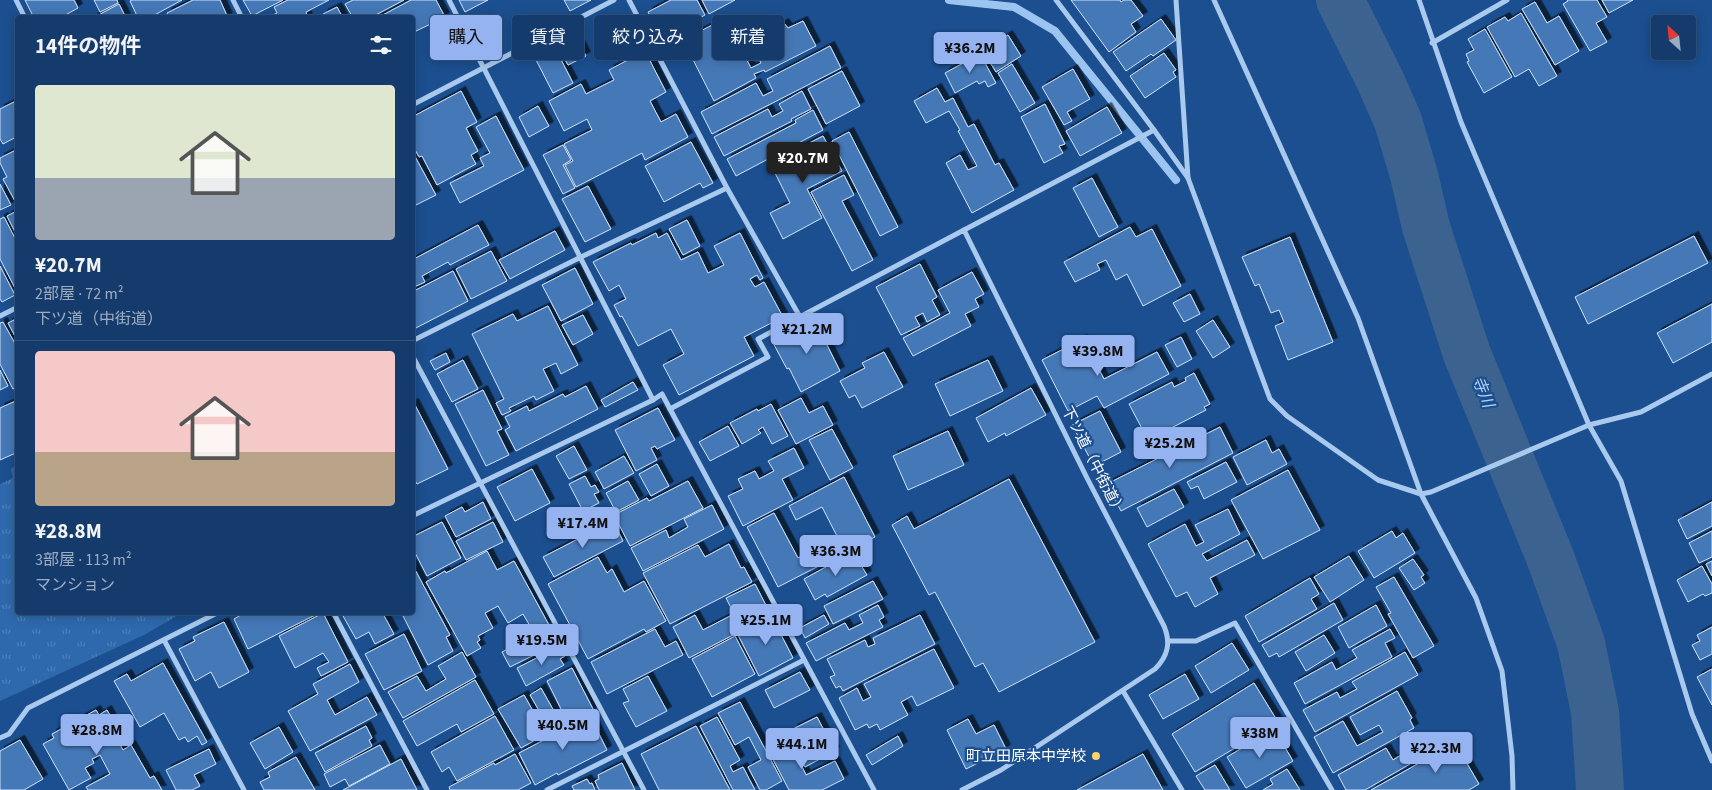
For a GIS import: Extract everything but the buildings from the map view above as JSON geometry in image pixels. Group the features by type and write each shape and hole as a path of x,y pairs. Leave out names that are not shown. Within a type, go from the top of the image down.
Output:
{"street":[{"path":"16,0 24,15"},
{"path":"233,0 240,15"},
{"path":"449,0 653,400"},
{"path":"415,103 614,0"},
{"path":"629,0 727,188 800,317"},
{"path":"1056,0 1188,178 1270,399 1287,416 1378,480 1421,494 1431,492 1589,425 1641,412 1712,374"},
{"path":"1176,0 1188,178"},
{"path":"1214,0 1358,318 1421,494 1476,598 1502,671 1512,756 1513,790"},
{"path":"1419,0 1432,43 1461,122 1589,425 1621,481 1692,714 1712,762"},
{"path":"1432,43 1507,0"},
{"path":"670,409 768,357 758,339 1154,130"},
{"path":"415,340 581,257 727,188"},
{"name":"下ツ道（中街道）","path":"964,230 1087,478 1164,626 1169,641"},
{"path":"0,316 15,308"},
{"path":"415,361 644,790"},
{"path":"415,515 662,394 874,790"},
{"path":"0,738 8,734 28,708 213,615"},
{"path":"335,615 427,790"},
{"path":"962,790 1001,770 1123,691 1160,663 1165,657 1169,641 1196,641 1235,623 1332,790"},
{"path":"164,640 244,790"},
{"path":"547,790 804,660"},
{"path":"1123,691 1182,790"}],"green space":[{"path":"15,466 15,615 179,615 144,635 0,701 0,484 13,478 11,469"}],"waterway":[{"path":"949,0 1014,7 1055,31 1176,180"},
{"name":"寺川","path":"1340,0 1398,121 1414,175 1426,227 1467,354 1550,557 1581,643 1595,712 1600,790"}],"place":[{"name":"町立田原本中学校","path":"1096,756"}]}
